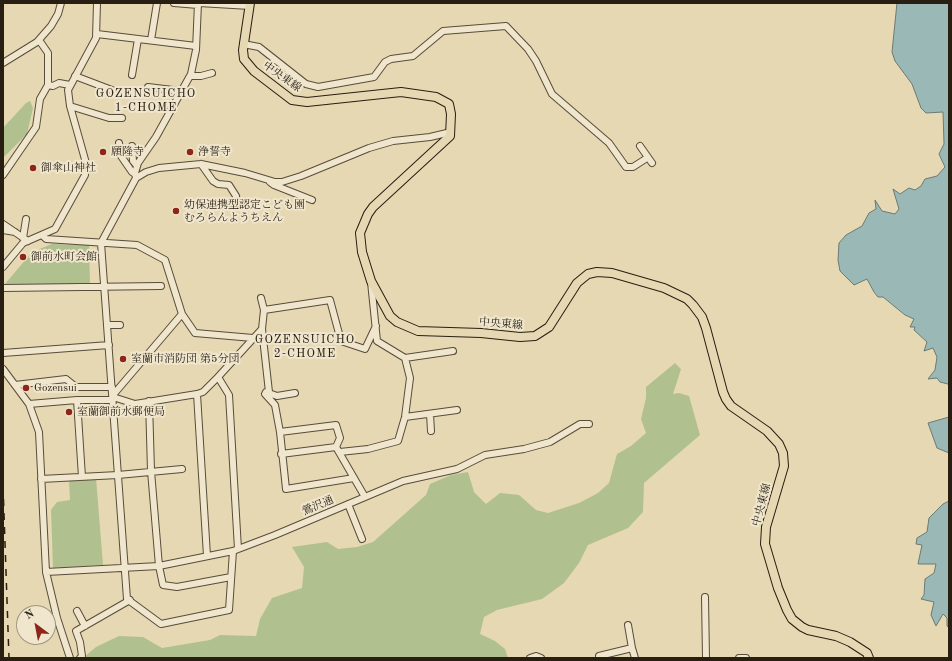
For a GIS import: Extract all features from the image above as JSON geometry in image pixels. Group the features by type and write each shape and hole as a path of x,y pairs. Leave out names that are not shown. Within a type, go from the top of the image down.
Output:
{"main road":[{"name":"中央東線","path":"250,4 243,44 244,59 250,67 292,100 307,102 401,92 425,94 444,100 449,104 451,114 450,137 385,195 368,214 360,233 366,267 371,281 390,316 412,330 481,333 520,337 535,336 548,327 577,283 592,273 605,272 664,288 687,299 698,311 704,324 721,388 726,399 731,406 767,431 779,444 783,453 784,466 766,527 765,544 778,588 787,610 792,619 802,627 808,630 836,636 850,642 867,652 869,658"}],"street":[{"path":"3,63 39,40 51,26 58,14 61,3"},
{"path":"25,240 42,235 56,227 85,172 86,163 70,106 68,90 97,34 97,3"},
{"path":"151,40 157,3"},
{"path":"174,3 250,4"},
{"path":"199,4 196,46 190,76 156,137 137,166 135,176 101,243 127,599 161,624 229,610 231,577 236,550 229,395 218,377"},
{"path":"243,44 259,47 306,84 318,87 374,77 385,62 391,59 413,56 443,31 506,26 532,55 552,94 609,143 626,167 633,167 647,158"},
{"path":"97,34 196,46"},
{"path":"132,75 138,39"},
{"path":"3,175 36,127 40,99 48,85 48,53 39,40"},
{"path":"190,76 201,76 212,73"},
{"path":"75,76 117,92"},
{"path":"48,85 53,86 59,83 70,85"},
{"path":"148,87 181,92"},
{"path":"70,106 108,118 122,118"},
{"path":"135,176 160,168 201,164 275,182 291,180 369,148 393,141 430,137 451,132"},
{"path":"119,143 121,156 135,176"},
{"path":"132,146 133,161 137,166"},
{"path":"640,146 647,158 652,163"},
{"path":"201,164 213,181 218,184 229,185 236,196"},
{"path":"268,180 274,185 312,200"},
{"path":"3,267 25,240 26,219"},
{"path":"3,224 25,240"},
{"path":"3,230 15,232"},
{"path":"42,235 46,239 137,245 165,260 182,314 195,332 253,338"},
{"path":"281,454 338,449 368,449 398,441 405,417 410,372 405,358 377,341 371,281"},
{"path":"3,288 161,286"},
{"path":"261,298 264,310 262,329 269,392"},
{"path":"264,310 330,300 341,341 365,348 376,326"},
{"path":"113,397 182,314"},
{"path":"108,325 120,325"},
{"path":"29,404 113,397 135,404 197,394 203,392 218,377 262,329"},
{"path":"3,353 109,344"},
{"path":"405,358 453,351"},
{"path":"3,369 29,404 39,432 46,572 70,658"},
{"path":"15,384 66,379 76,387 112,387"},
{"path":"269,392 266,392 265,394 275,405 280,432 281,454 286,489 354,478"},
{"path":"269,392 277,396 295,393"},
{"path":"197,394 208,556"},
{"path":"77,400 82,477"},
{"path":"149,401 151,471 159,566 163,585 176,587 231,577"},
{"path":"405,417 457,410"},
{"path":"430,414 431,431"},
{"name":"鶯沢通","path":"46,572 159,566 236,550 413,478 457,469 485,455 550,442 580,424 589,424"},
{"path":"280,432 336,425 340,438 338,449 364,497"},
{"path":"42,479 118,475 182,469"},
{"path":"348,504 362,539"},
{"path":"705,597 706,658"},
{"path":"80,658 82,656 80,642 76,631 130,600"},
{"path":"77,611 85,626"},
{"path":"628,625 635,658"},
{"path":"599,658 599,656 632,648"},
{"path":"530,658 536,656 541,658"},
{"path":"739,658 746,658"}],"green space":[{"path":"30,101 33,108 27,134 3,158 3,128 26,103"},
{"path":"52,244 89,245 90,284 5,284 32,252"},
{"path":"675,363 681,369 673,394 679,393 689,396 700,435 644,483 643,512 628,528 588,545 579,563 564,583 542,599 497,610 484,617 480,634 495,641 505,649 508,658 83,658 96,647 119,636 143,637 162,648 210,640 220,635 256,636 260,619 272,598 302,588 304,567 292,547 327,542 338,549 357,547 373,542 426,495 430,484 451,475 468,472 474,492 486,504 500,493 519,495 536,510 548,513 579,503 598,493 609,483 617,454 631,446 646,433 641,419 646,398 646,387"},
{"path":"96,478 103,565 53,568 51,510 57,502 70,500 69,480"}],"water":[{"path":"897,3 949,3 949,386 948,384 940,382 937,378 928,379 935,370 937,357 933,348 924,351 927,342 914,330 915,327 910,327 914,319 905,315 883,297 878,297 867,279 854,285 840,271 838,260 839,243 846,235 862,226 869,213 876,209 875,200 882,211 895,214 899,209 893,189 900,194 909,188 915,190 921,186 925,179 937,176 945,167 939,154 944,144 943,112 926,113 921,108 912,84 895,61 892,52"},
{"path":"949,417 949,453 937,448 928,423"},
{"path":"949,501 949,628 947,626 947,618 943,614 936,626 931,615 934,602 921,599 924,595 925,579 934,573 936,564 918,564 922,545 916,544 917,538 927,532 929,518 943,504"}],"railway":[{"path":"3,485 9,658"}],"place":[{"name":"願隆寺","path":"103,152"},
{"name":"浄誓寺","path":"190,152"},
{"name":"御傘山神社","path":"33,168"},
{"name":"幼保連携型認定こども園 むろらんようちえん","path":"176,211"},
{"name":"御前水町会館","path":"23,257"},
{"name":"室蘭市消防団 第5分団","path":"123,359"},
{"name":"Gozensui","path":"26,388"},
{"name":"室蘭御前水郵便局","path":"69,412"}],"district":[{"name":"GOZENSUICHO 1-CHOME","path":"146,101"},
{"name":"GOZENSUICHO 2-CHOME","path":"305,347"}]}
